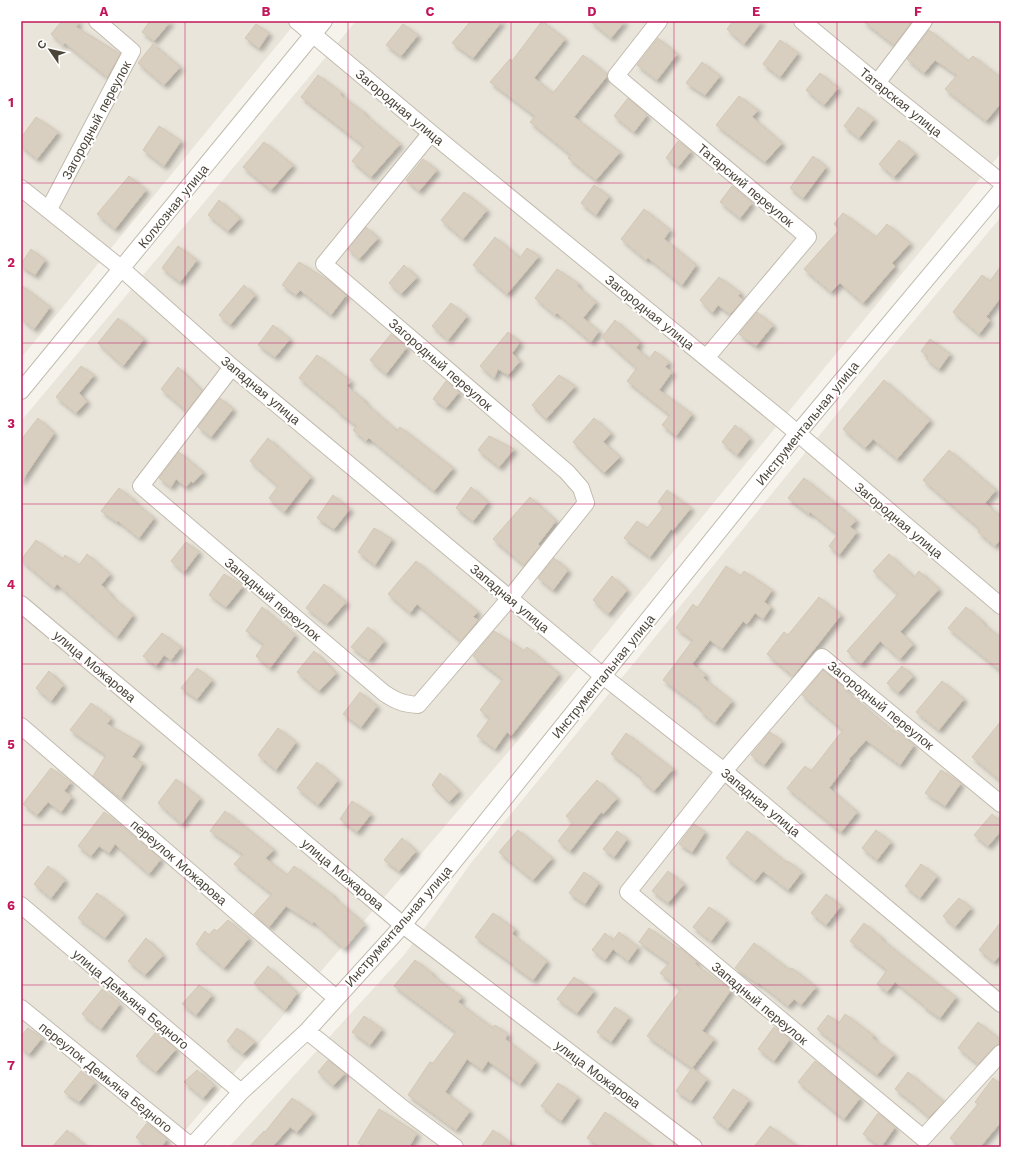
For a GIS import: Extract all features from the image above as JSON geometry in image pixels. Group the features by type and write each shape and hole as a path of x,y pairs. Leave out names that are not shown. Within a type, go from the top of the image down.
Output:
{"street":[{"name":"Загородный переулок","path":"49,209 132,51 97,21"},
{"name":"Загородная улица","path":"297,21 431,133 706,358 1001,606"},
{"name":"Колхозная улица","path":"21,391 324,21"},
{"name":"Татарский переулок","path":"659,21 616,76 808,237 706,358"},
{"name":"Татарская улица","path":"802,21 876,83 1001,182"},
{"path":"876,83 924,21"},
{"name":"Загородный переулок","path":"431,133 324,264 567,472 581,488 586,503 510,598"},
{"name":"Западная улица","path":"21,188 122,269 232,367 603,676 724,771 1001,1004"},
{"name":"Инструментальная улица","path":"191,1147 241,1092 307,1031 403,925 797,434 1001,190"},
{"name":"Западный переулок","path":"232,367 141,486 384,693 394,700 405,704 418,705 510,598"},
{"name":"улица Можарова","path":"21,604 403,925 694,1147"},
{"name":"Загородный переулок","path":"724,771 822,657 1001,804"},
{"name":"переулок Можарова","path":"21,726 336,998"},
{"name":"Западный переулок","path":"724,771 628,892 923,1138 1001,1053"},
{"name":"улица Демьяна Бедного","path":"21,905 241,1092"},
{"name":"переулок Демьяна Бедного","path":"21,1008 191,1147"},
{"path":"307,1031 455,1147"}],"shaded area":[{"path":"21,21 297,21 21,358"},
{"path":"356,21 1001,21 1001,153 527,730 171,1147 21,1147 21,421"},
{"path":"1001,217 1001,1147 229,1147 404,955 471,863 875,367"}],"building":[{"path":"62,21 79,21 76,27 120,54 107,77 65,43 63,45 51,34"},
{"path":"150,21 171,21 154,41 142,32"},
{"path":"471,21 502,21 473,58 452,43"},
{"path":"542,21 565,39 534,78 553,93 583,55 607,74 607,76 574,117 620,152 596,180 568,158 571,155 530,122 535,116 490,82 510,59 512,61"},
{"path":"590,21 625,21 611,38"},
{"path":"733,21 762,21 744,44 727,29"},
{"path":"863,21 912,21 894,45"},
{"path":"256,24 269,33 259,48 245,38"},
{"path":"403,24 418,35 401,56 386,45"},
{"path":"929,30 968,61 973,56 1001,78 1001,103 986,121 945,89 957,75 935,60 924,73 907,59"},
{"path":"658,38 677,54 657,80 637,65"},
{"path":"780,40 798,53 780,77 763,64"},
{"path":"153,44 180,67 164,85 138,63"},
{"path":"702,62 720,76 705,95 686,83"},
{"path":"820,73 838,88 824,105 806,90"},
{"path":"318,75 342,93 340,95 365,113 364,114 400,144 371,177 352,161 364,146 301,97"},
{"path":"739,96 758,110 752,117 782,143 765,162 716,125"},
{"path":"628,98 647,115 634,132 614,116"},
{"path":"858,107 874,119 859,138 844,126"},
{"path":"36,117 58,132 37,159 21,146 21,138"},
{"path":"159,126 181,141 164,166 143,150"},
{"path":"899,140 915,153 894,177 879,164"},
{"path":"678,141 691,151 678,167 666,158"},
{"path":"264,142 293,165 271,190 243,167"},
{"path":"813,156 826,167 803,198 790,188"},
{"path":"423,159 437,170 419,191 406,180"},
{"path":"129,176 146,190 115,229 97,214"},
{"path":"594,185 609,196 596,215 581,203"},
{"path":"732,186 752,203 740,218 720,202"},
{"path":"464,192 487,210 463,239 441,220"},
{"path":"219,200 240,218 228,231 208,215"},
{"path":"644,209 670,230 664,239 696,265 682,285 648,258 646,260 621,239"},
{"path":"843,213 876,237 887,224 910,243 892,263 895,266 863,303 840,283 831,292 804,269 840,229 834,224"},
{"path":"366,227 378,238 359,259 348,249"},
{"path":"495,237 520,258 527,248 539,256 507,294 473,265"},
{"path":"178,246 197,260 180,282 162,268"},
{"path":"31,249 45,260 35,275 21,266"},
{"path":"299,262 331,282 346,295 331,315 300,290 296,295 282,285"},
{"path":"404,265 417,277 401,294 389,283"},
{"path":"1001,266 1001,297 986,317 990,320 979,334 953,312 982,275 990,281"},
{"path":"557,269 579,284 577,286 596,302 583,318 599,331 591,342 557,313 555,315 535,298"},
{"path":"719,277 741,293 738,296 743,300 730,314 718,305 712,313 700,300"},
{"path":"21,285 50,307 34,329 21,318"},
{"path":"244,285 255,295 230,325 219,315"},
{"path":"451,303 467,316 448,340 432,326"},
{"path":"757,312 773,325 756,346 739,334"},
{"path":"118,318 144,339 123,366 98,343"},
{"path":"615,320 640,342 636,348 649,359 655,351 669,362 665,367 672,372 659,390 692,414 676,436 662,425 670,415 627,381 637,368 602,337"},
{"path":"273,325 290,339 275,357 258,345"},
{"path":"508,332 520,342 512,353 520,361 508,375 498,369 494,378 480,366"},
{"path":"391,334 407,347 386,374 370,360"},
{"path":"930,339 950,354 939,369 926,359 928,356 921,351"},
{"path":"317,355 351,381 347,386 397,431 400,427 453,468 434,491 369,438 366,441 353,430 357,426 299,378"},
{"path":"81,366 94,375 79,393 87,401 76,413 56,397"},
{"path":"178,367 202,391 187,411 161,389"},
{"path":"559,375 575,386 546,419 532,405"},
{"path":"884,380 930,420 897,459 873,439 865,448 843,429"},
{"path":"446,381 459,392 446,408 433,399"},
{"path":"220,398 233,409 211,437 198,427"},
{"path":"38,418 54,433 21,482 21,440"},
{"path":"594,418 611,433 603,442 620,457 604,473 573,442"},
{"path":"735,425 750,438 737,455 722,442"},
{"path":"489,436 514,449 499,467 478,450"},
{"path":"268,438 311,477 284,512 269,498 278,486 250,461"},
{"path":"949,450 996,490 985,503 1001,517 1001,539 995,546 978,532 980,529 923,480"},
{"path":"179,452 203,472 193,483 191,481 186,487 176,479 171,487 159,478"},
{"path":"804,478 856,520 850,527 857,532 839,555 829,546 838,534 810,512 809,514 788,498"},
{"path":"471,487 488,502 473,521 456,508"},
{"path":"119,488 154,518 139,538 118,521 117,522 101,511"},
{"path":"667,490 691,508 673,530 671,529 650,557 624,538 637,521 647,528 664,507 658,502"},
{"path":"333,495 350,509 334,529 317,518"},
{"path":"530,497 556,521 538,544 540,546 524,565 493,539"},
{"path":"374,528 392,539 375,565 358,552"},
{"path":"36,540 63,559 65,555 79,565 87,554 110,574 101,585 133,615 117,637 57,584 54,588 21,560"},
{"path":"186,542 199,552 184,572 171,561"},
{"path":"889,554 914,577 919,571 939,589 900,632 913,644 900,659 880,641 861,664 847,651 898,594 873,571"},
{"path":"554,558 568,570 553,590 538,578"},
{"path":"416,561 478,612 473,617 478,620 461,641 417,604 410,613 388,594"},
{"path":"726,566 740,576 744,571 772,590 764,602 771,607 763,619 755,613 747,624 743,621 722,649 710,640 692,664 706,675 703,678 732,701 715,723 700,711 702,709 663,680 693,640 676,628 693,604 697,608"},
{"path":"224,574 243,586 226,607 209,595"},
{"path":"612,576 627,590 608,614 593,600"},
{"path":"324,584 346,602 327,624 306,608"},
{"path":"819,597 841,615 793,676 767,654 784,632 788,635"},
{"path":"262,607 295,635 270,668 256,656 264,644 246,631"},
{"path":"966,607 983,622 982,623 1001,638 1001,671 948,628"},
{"path":"368,627 384,641 369,660 351,647"},
{"path":"494,631 524,651 527,647 559,674 511,736 507,732 495,749 477,736 490,718 480,710 503,679 473,656"},
{"path":"162,633 181,647 171,660 164,655 156,666 143,656"},
{"path":"314,651 336,673 319,691 297,672"},
{"path":"902,666 913,676 898,693 887,683"},
{"path":"197,668 212,680 197,699 181,688"},
{"path":"823,670 894,732 895,731 914,745 900,765 866,740 849,759 850,760 829,788 857,812 841,832 787,788 805,766 811,771 843,730 802,695"},
{"path":"49,671 63,685 51,701 36,688"},
{"path":"942,681 964,699 939,730 916,712"},
{"path":"360,692 377,706 361,727 343,714"},
{"path":"91,703 111,718 107,724 141,743 132,757 143,763 121,798 93,776 106,755 70,730"},
{"path":"1001,721 1001,781 972,757"},
{"path":"278,728 296,742 276,770 258,755"},
{"path":"770,732 782,741 764,765 751,755"},
{"path":"626,733 673,769 654,791 640,779 642,777 611,754"},
{"path":"317,762 338,780 318,805 297,788"},
{"path":"51,768 71,782 64,791 72,797 61,812 48,802 37,815 23,804"},
{"path":"941,770 961,783 945,806 925,793"},
{"path":"440,773 459,791 449,802 432,785"},
{"path":"176,779 200,798 182,824 158,803"},
{"path":"597,780 617,798 603,814 601,812 570,851 558,841 573,822 566,816"},
{"path":"352,801 371,814 357,832 340,819"},
{"path":"225,811 274,850 265,858 287,875 294,866 334,896 333,897 365,924 344,949 314,922 312,923 286,906 269,927 254,914 272,894 234,864 243,854 210,831"},
{"path":"104,812 161,859 149,874 115,844 109,853 99,846 91,856 78,846"},
{"path":"992,814 1001,822 1001,831 988,846 974,835"},
{"path":"694,824 705,832 692,852 679,844"},
{"path":"518,830 552,858 533,880 499,852"},
{"path":"876,830 891,842 877,860 862,848"},
{"path":"617,831 627,839 614,857 603,849"},
{"path":"747,831 787,863 788,861 802,872 788,890 763,871 755,881 726,858"},
{"path":"402,838 416,851 399,871 384,860"},
{"path":"921,864 937,876 920,898 905,886"},
{"path":"48,866 65,880 51,898 34,884"},
{"path":"668,871 684,884 668,903 652,891"},
{"path":"584,872 599,883 585,904 569,893"},
{"path":"97,893 124,914 105,938 78,918"},
{"path":"826,894 841,906 826,925 811,913"},
{"path":"959,898 971,908 955,927 943,916"},
{"path":"709,907 727,920 711,941 693,927"},
{"path":"493,913 515,929 512,934 547,961 533,980 475,937"},
{"path":"228,920 249,938 224,968 196,944 205,931 209,935 214,929 217,931"},
{"path":"1001,922 1001,954 994,962 979,950"},
{"path":"864,923 882,938 881,939 956,997 940,1018 923,1006 924,1005 895,982 887,992 877,984 887,970 850,941"},
{"path":"649,928 679,949 680,948 697,962 695,964 731,990 702,1031 714,1039 692,1068 647,1036 681,989 660,973 669,963 639,942"},
{"path":"619,932 638,947 628,961 613,949 605,960 592,950 605,933 613,940"},
{"path":"146,938 163,955 145,975 128,961"},
{"path":"754,943 790,970 792,968 816,987 801,1005 794,999 788,1006 759,983 758,984 735,968"},
{"path":"415,960 433,974 432,975 462,997 458,1002 493,1028 495,1025 508,1034 505,1039 536,1062 520,1084 488,1061 482,1070 467,1059 445,1092 470,1111 456,1130 408,1095 430,1062 433,1063 456,1032 394,986"},
{"path":"268,966 297,993 285,1010 254,983"},
{"path":"574,977 594,991 577,1013 557,999"},
{"path":"199,985 212,995 196,1015 182,1004"},
{"path":"102,989 120,1004 101,1029 82,1014"},
{"path":"615,1007 629,1017 611,1042 597,1032"},
{"path":"845,1014 874,1036 872,1038 894,1054 877,1075 817,1029 828,1015 839,1023"},
{"path":"364,1016 382,1029 370,1045 352,1032"},
{"path":"978,1022 1001,1040 1001,1044 994,1047 978,1064 958,1048"},
{"path":"774,1027 790,1039 774,1061 758,1049"},
{"path":"28,1028 42,1038 29,1054 21,1048 21,1036"},
{"path":"237,1028 255,1042 243,1054 227,1041"},
{"path":"156,1032 176,1049 156,1072 136,1056"},
{"path":"328,1060 345,1073 333,1086 318,1072"},
{"path":"815,1061 860,1098 844,1119 798,1082"},
{"path":"692,1068 707,1079 691,1101 676,1091"},
{"path":"197,1070 214,1085 203,1098 184,1082"},
{"path":"81,1071 95,1082 79,1102 64,1092"},
{"path":"908,1072 944,1102 929,1117 895,1089"},
{"path":"993,1078 1001,1084 1001,1122 980,1147 961,1147 950,1138 978,1104 975,1102"},
{"path":"558,1083 578,1097 561,1121 541,1106"},
{"path":"733,1089 749,1100 728,1129 713,1118"},
{"path":"292,1098 313,1113 297,1132 290,1127 272,1147 249,1147 264,1131 265,1132"},
{"path":"379,1109 417,1133 409,1147 365,1147 358,1143"},
{"path":"605,1112 654,1147 600,1147 587,1138"},
{"path":"878,1113 895,1127 881,1147 863,1134"},
{"path":"147,1123 167,1139 161,1147 148,1147 136,1137"},
{"path":"770,1126 799,1147 754,1147"},
{"path":"67,1130 87,1147 52,1147"},
{"path":"493,1130 516,1147 481,1147"}]}
